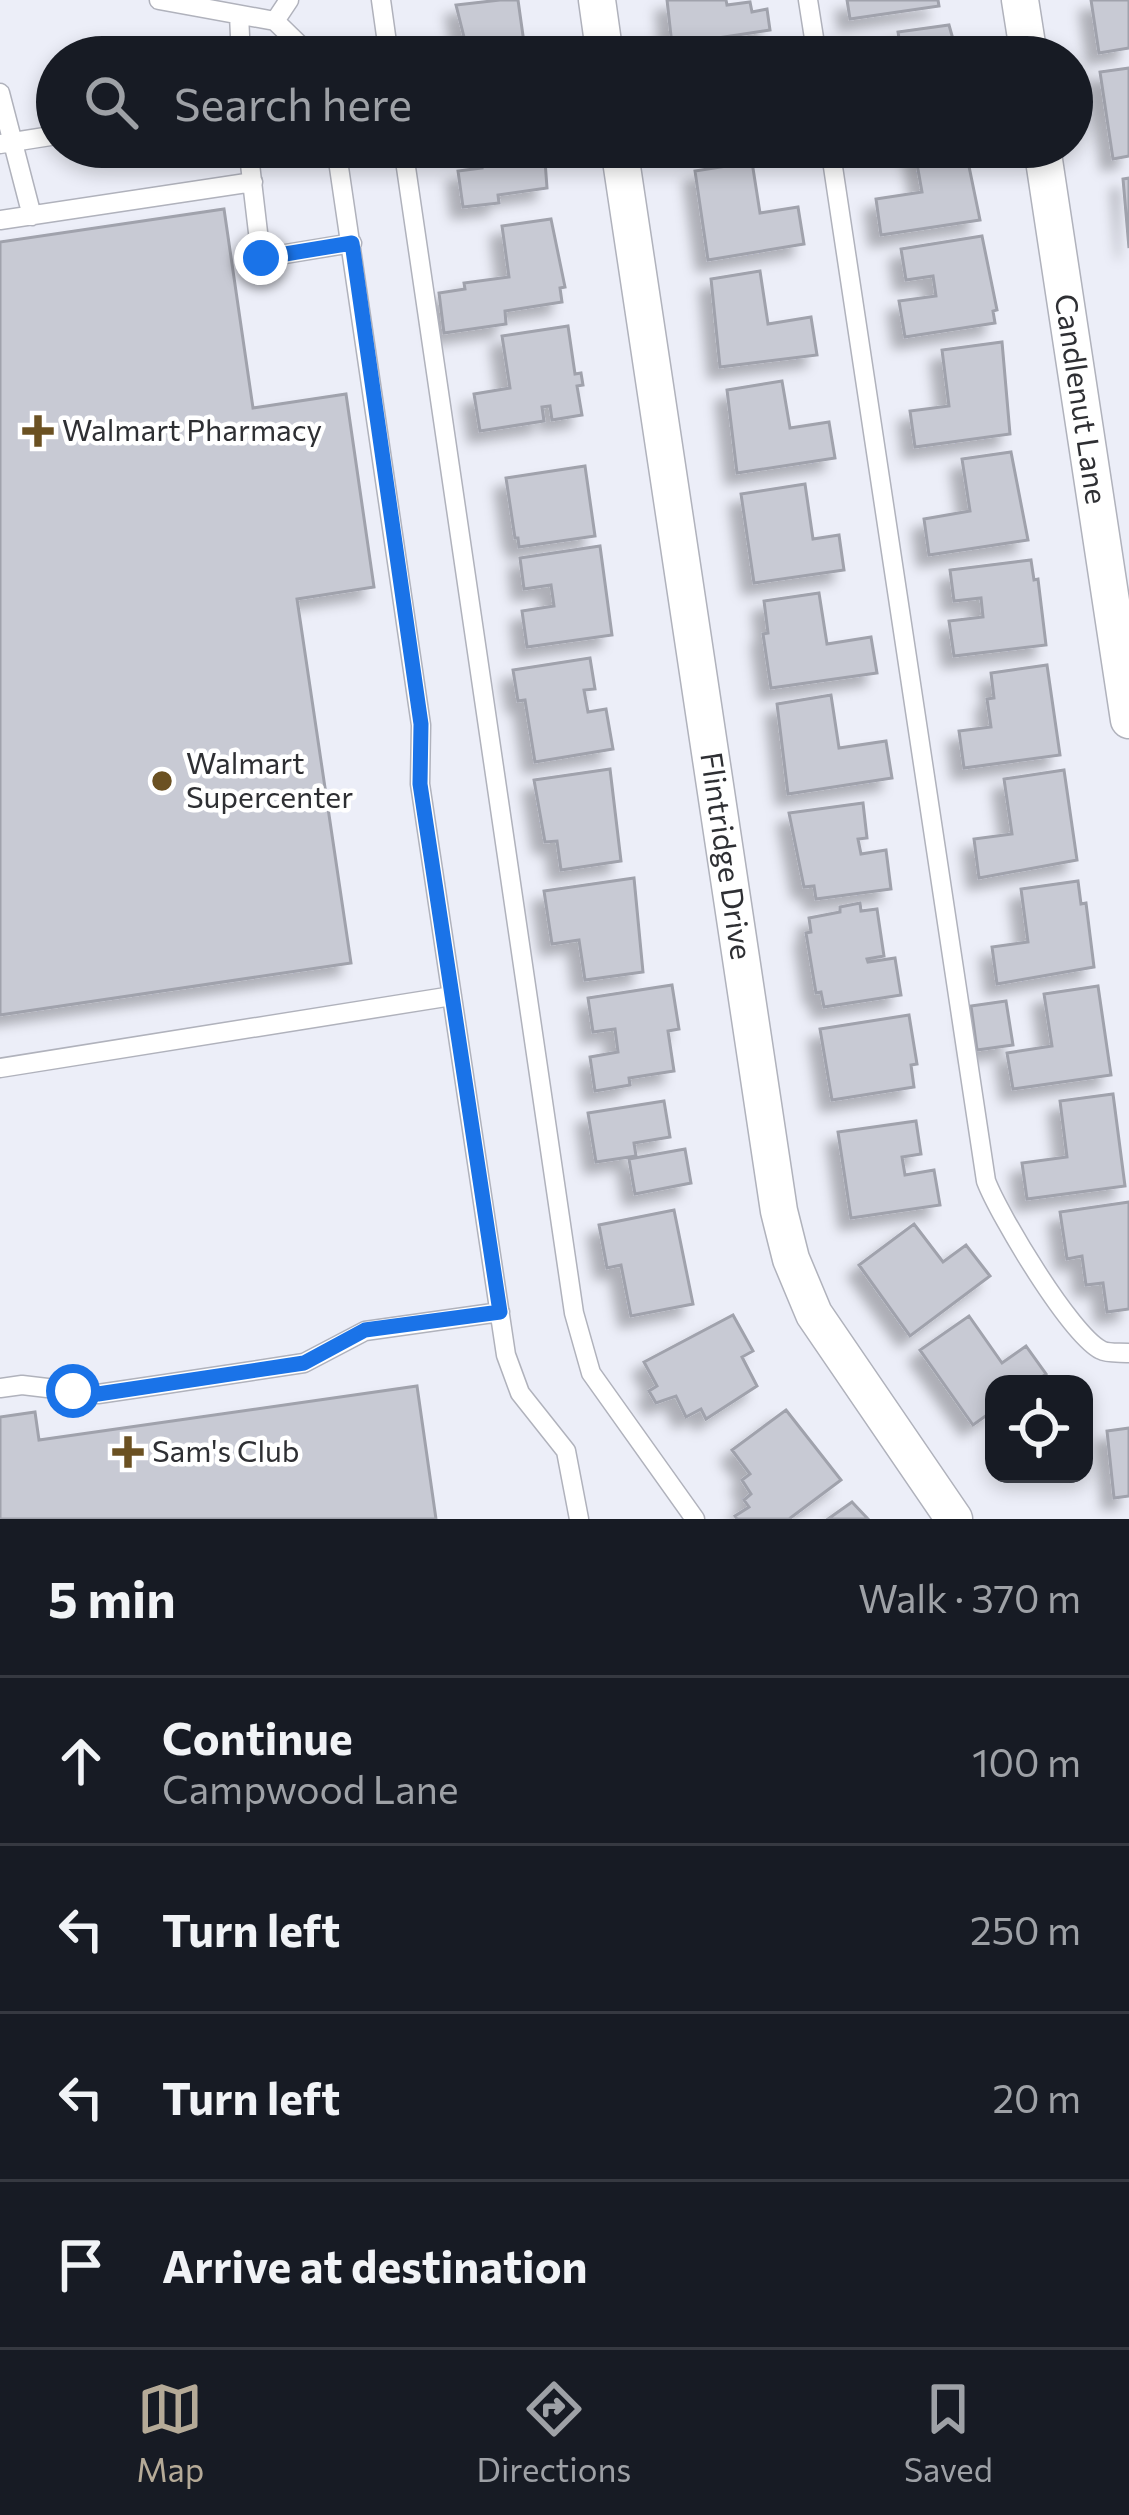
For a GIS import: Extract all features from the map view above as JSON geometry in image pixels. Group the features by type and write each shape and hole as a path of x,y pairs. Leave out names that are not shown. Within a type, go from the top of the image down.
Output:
{"street":[{"path":"597,0 602,36"},
{"path":"1020,0 1026,36"},
{"name":"Flintridge Drive","path":"622,168 779,1211 791,1259 814,1314 954,1519"},
{"name":"Candlenut Lane","path":"1045,168 1129,720"}],"lane":[{"path":"159,0 275,21 290,36"},
{"path":"275,21 289,0"},
{"path":"381,0 386,36"},
{"path":"808,0 814,36"},
{"path":"239,15 240,36"},
{"path":"0,94 7,143 32,216"},
{"path":"251,168 261,258 352,243"},
{"path":"340,168 421,724 420,784 506,1355 520,1393 566,1450 579,1519"},
{"path":"406,168 574,1313 591,1373 694,1519"},
{"path":"833,168 986,1181 998,1212 1080,1330 1103,1351 1129,1353"},
{"path":"0,220 253,182"},
{"path":"0,1068 452,996"},
{"path":"0,1388 22,1385 98,1394 304,1363 365,1330 500,1312"}],"building":[{"path":"518,0 523,36 464,36 456,5"},
{"path":"667,0 750,2 752,12 767,9 770,30 731,36 671,36"},
{"path":"847,0 938,0 939,6 850,19"},
{"path":"1091,0 1129,0 1129,48 1099,53"},
{"path":"949,25 952,36 899,36 898,32"},
{"path":"1129,68 1129,156 1113,159 1100,72"},
{"path":"546,168 547,188 498,195 499,203 463,207 458,171"},
{"path":"753,168 760,213 798,207 804,244 708,260 695,171"},
{"path":"918,168 969,168 980,220 881,235 876,199 922,192"},
{"path":"1129,178 1129,248 1123,179"},
{"name":"Walmart Supercenter","path":"224,209 253,408 346,394 374,587 297,599 351,963 0,1015 0,242"},
{"path":"551,219 565,287 560,288 562,302 505,311 506,324 444,333 439,293 465,289 464,283 509,277 502,226"},
{"path":"982,236 997,310 993,311 995,323 905,337 899,301 936,296 933,276 906,280 901,249"},
{"path":"760,271 768,324 811,317 817,355 720,367 711,279"},
{"path":"568,326 575,374 581,373 583,385 577,386 582,415 552,420 550,406 542,407 544,421 480,431 474,394 510,388 502,336"},
{"path":"1002,342 1010,434 915,447 910,411 949,406 942,350"},
{"path":"782,381 790,428 829,422 835,458 737,473 727,390"},
{"path":"1011,452 1028,540 929,555 924,519 970,511 962,459"},
{"path":"585,466 595,536 519,547 506,478"},
{"path":"805,484 813,539 839,535 844,570 754,583 741,494"},
{"path":"600,546 612,635 527,647 522,611 554,606 551,585 524,589 520,558"},
{"path":"1031,560 1046,645 954,656 949,621 983,617 981,598 954,601 950,570"},
{"path":"819,593 827,644 871,637 877,673 771,688 763,634 768,633 764,601"},
{"path":"590,658 595,689 584,690 588,712 606,709 613,749 535,762 525,700 518,701 513,670"},
{"path":"1047,665 1060,755 964,768 959,731 991,727 987,699 994,698 991,673"},
{"path":"831,695 839,748 886,741 892,778 788,794 777,704"},
{"path":"610,769 621,861 561,870 557,841 545,842 534,780"},
{"path":"1064,770 1077,860 979,878 974,839 1012,834 1004,779"},
{"path":"863,803 867,838 858,839 861,854 886,850 891,889 816,899 814,886 804,887 789,813"},
{"path":"634,878 643,972 585,980 579,940 552,944 544,891"},
{"path":"1078,881 1081,904 1086,903 1094,967 997,984 992,947 1028,942 1021,889"},
{"path":"860,903 861,911 877,909 884,956 868,962 895,958 901,995 824,1007 821,992 816,993 806,933 811,932 809,918"},
{"path":"672,985 679,1029 668,1031 674,1071 629,1078 630,1085 595,1091 590,1057 618,1052 615,1029 593,1032 588,998"},
{"path":"1098,986 1111,1075 1013,1089 1007,1053 1052,1046 1044,994"},
{"path":"1006,1001 1013,1045 977,1050 971,1006"},
{"path":"909,1015 917,1064 911,1065 914,1087 832,1100 820,1029"},
{"path":"1113,1094 1125,1186 1027,1199 1022,1163 1067,1157 1060,1101"},
{"path":"664,1101 670,1137 634,1143 636,1156 596,1162 588,1113"},
{"path":"916,1121 921,1154 902,1157 905,1175 934,1170 940,1205 851,1218 838,1132"},
{"path":"685,1149 691,1183 635,1194 629,1159"},
{"path":"1129,1202 1129,1309 1107,1312 1103,1283 1086,1285 1082,1256 1067,1259 1060,1212"},
{"path":"674,1210 693,1304 631,1316 621,1265 607,1268 599,1225"},
{"path":"914,1224 943,1262 966,1245 990,1276 910,1336 859,1265"},
{"path":"733,1315 753,1351 742,1357 757,1386 706,1419 701,1409 686,1417 676,1396 656,1403 649,1391 657,1386 644,1362"},
{"path":"969,1316 1002,1363 1026,1346 1046,1374 985,1375 985,1416 973,1425 920,1350"},
{"name":"Sam's Club","path":"417,1386 436,1519 0,1519 0,1417 35,1412 39,1440"},
{"path":"786,1410 841,1480 789,1519 737,1519 749,1507 744,1500 751,1494 742,1480 750,1474 732,1450"},
{"path":"1129,1428 1129,1496 1114,1498 1107,1431"},
{"path":"852,1502 868,1519 828,1519"}],"place":[{"name":"Walmart Pharmacy","path":"38,431"},
{"name":"Walmart Supercenter","path":"162,781"},
{"name":"Sam's Club","path":"128,1452"}],"route":[{"path":"73,1391 98,1394 304,1363 365,1330 500,1312 420,784 421,724 352,243 261,258"}]}
